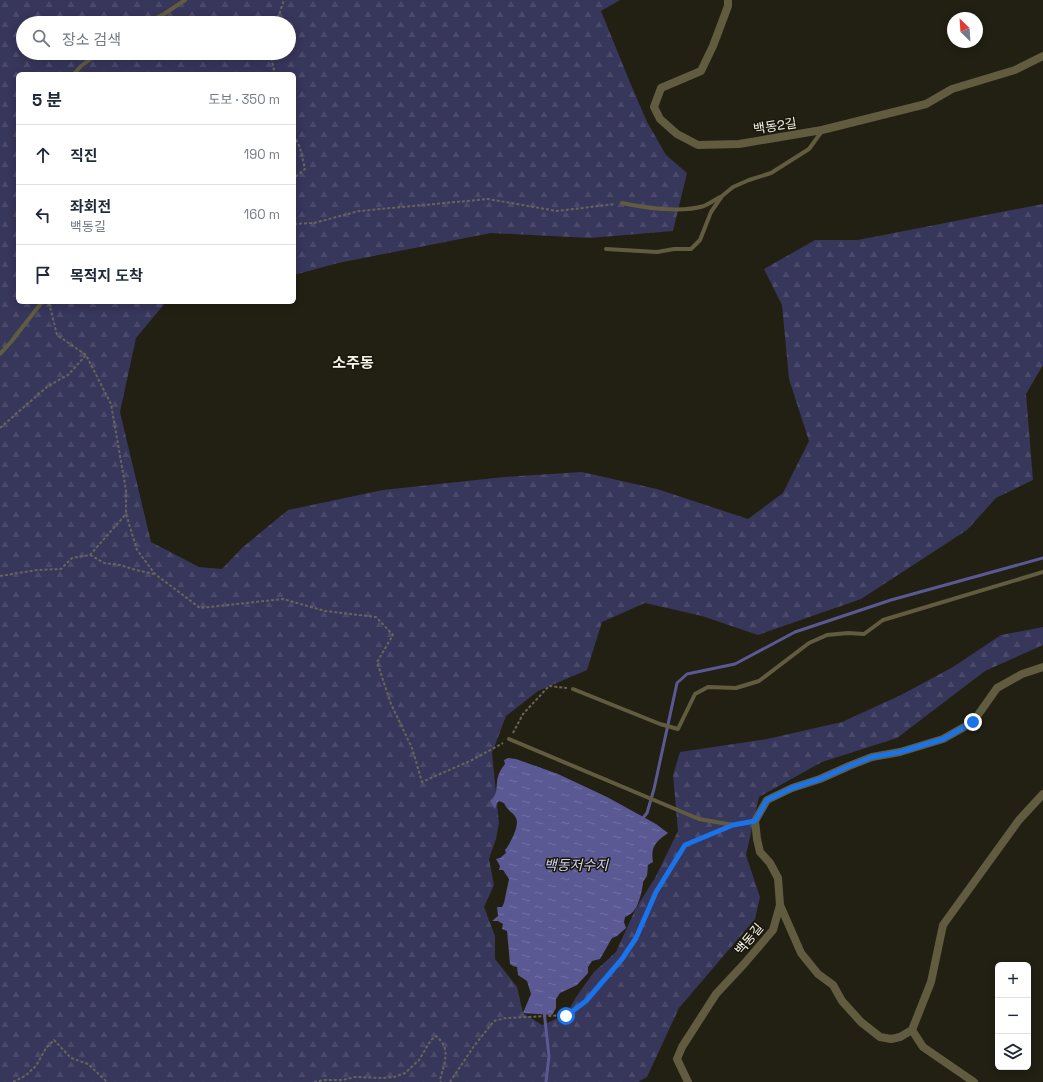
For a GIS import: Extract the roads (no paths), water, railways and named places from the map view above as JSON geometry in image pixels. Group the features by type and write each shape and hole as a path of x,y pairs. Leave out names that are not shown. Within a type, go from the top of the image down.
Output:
{"street":[{"name":"백동2길","path":"728,0 728,6 713,46 701,71 661,88 654,107 660,119 677,134 698,145 739,144 822,130 926,104 952,89 1015,70 1043,56"},
{"path":"755,821 767,800 792,788 820,779 872,757 900,752 943,739 973,722 997,688 1022,674 1043,667"},
{"path":"780,905 801,953 818,974 833,985 842,1001 861,1022 880,1037 891,1039 900,1037 912,1030 931,982 943,925 1019,820 1043,794"},
{"name":"백동길","path":"688,1082 677,1059 682,1047 716,994 773,930 780,905 778,878 770,863 760,852 755,821"},
{"path":"912,1030 922,1047 974,1082"}],"lane":[{"path":"160,16 185,0"},
{"path":"76,72 90,60"},
{"path":"622,203 650,208 690,209 704,206 722,196 733,187 771,173 809,149 822,130"},
{"path":"606,248 657,252 674,249 691,249 700,240 711,212 722,196"},
{"path":"0,354 40,304"},
{"path":"573,689 660,724 678,729 695,694 708,687 736,688 759,681 809,643 827,635 848,633 864,634 883,620 1043,572"},
{"path":"509,739 699,819 733,825 755,821"}],"water":[{"name":"백동저수지","path":"508,758 516,759 558,774 607,797 656,824 668,833 655,844 652,856 653,862 648,865 647,876 643,882 642,892 638,904 633,912 625,917 624,922 626,928 617,936 612,938 600,959 592,961 588,967 588,973 577,985 560,993 556,999 556,1008 552,1015 523,1013 531,994 527,981 518,975 517,967 510,964 507,931 502,929 503,924 498,921 492,921 498,916 497,907 502,907 504,903 509,879 503,870 499,870 500,866 496,859 500,858 506,853 505,850 512,839 517,825 516,818 504,803 499,801 495,809 490,801 496,793 498,775 505,764 504,760"}],"waterway":[{"path":"642,819 647,813 654,789 677,683 687,674 735,664 795,632 891,600 1043,558"},
{"path":"544,1011 549,1056 546,1082"}],"district":[{"name":"소주동","path":"353,362"}]}
